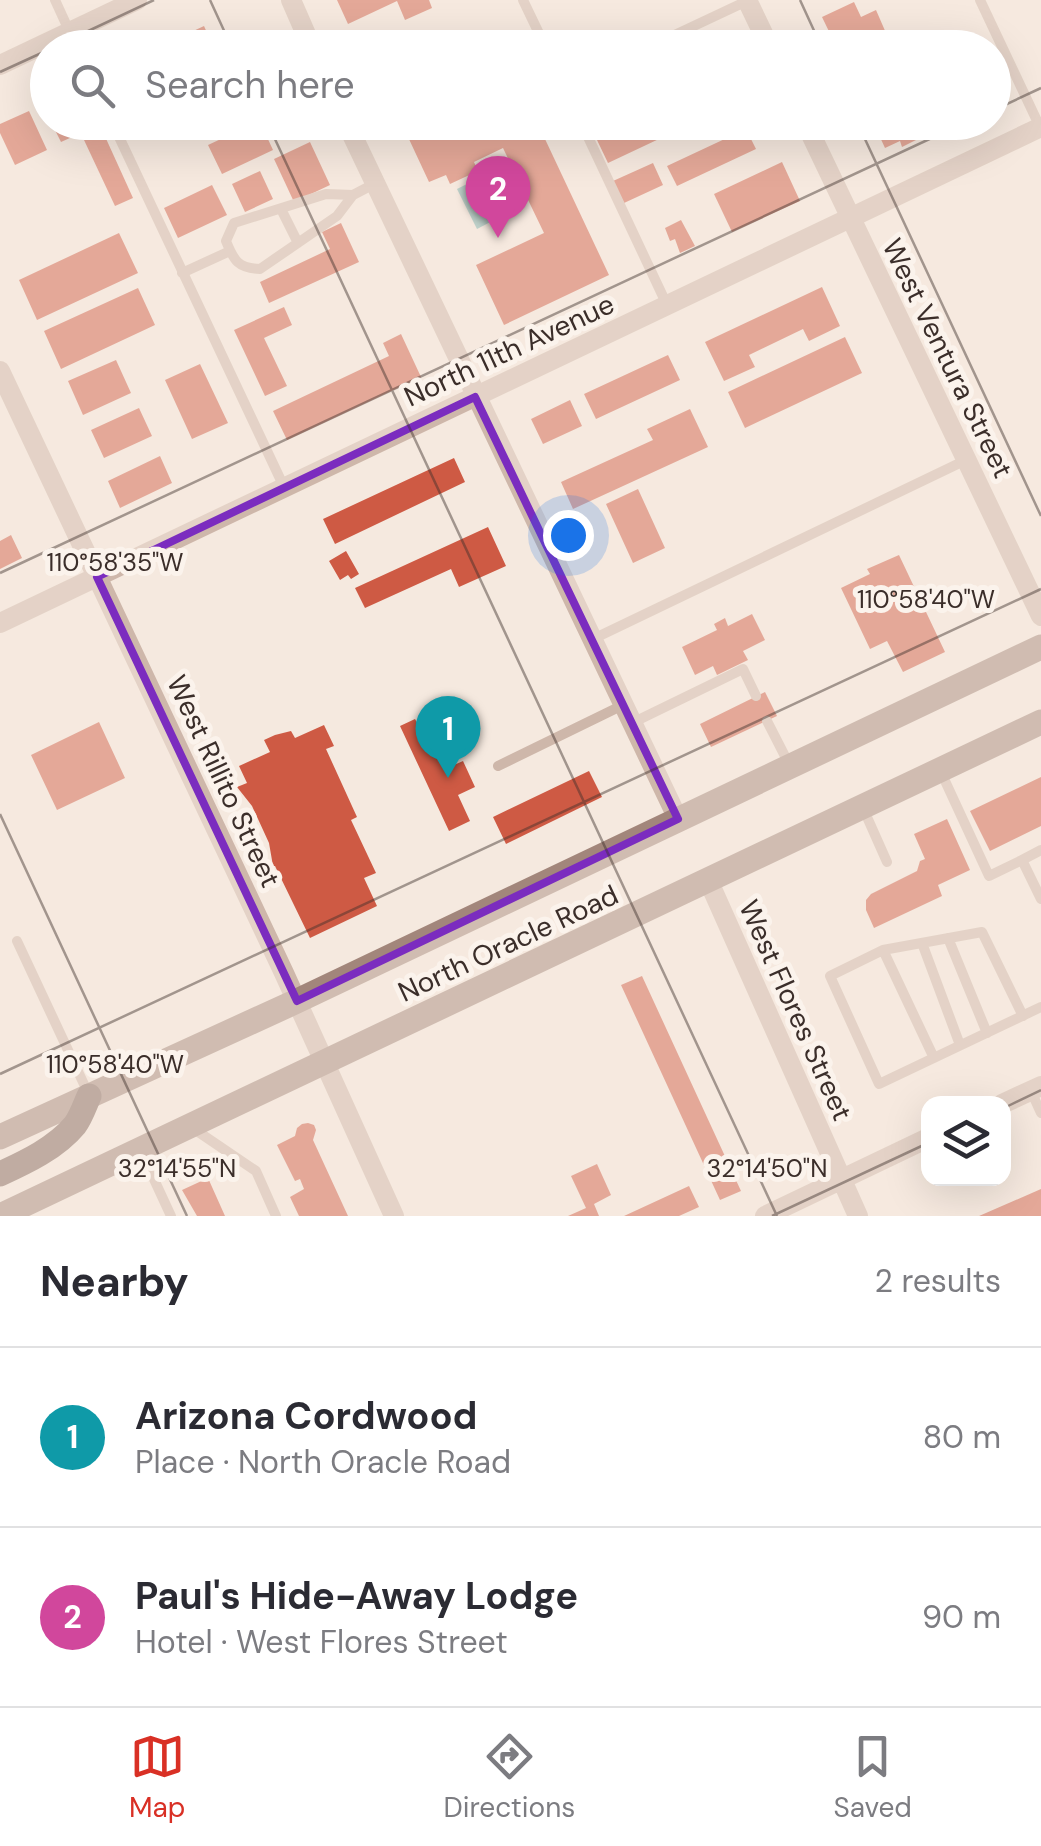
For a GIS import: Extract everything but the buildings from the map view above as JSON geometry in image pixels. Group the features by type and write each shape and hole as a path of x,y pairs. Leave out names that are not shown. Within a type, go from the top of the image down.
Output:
{"main road":[{"name":"North Oracle Road","path":"2,1131 89,1096 297,1001 1041,647"},
{"name":"North Oracle Road","path":"0,1216 37,1208 140,1149 1041,722"},
{"path":"0,1174 52,1146 76,1124 89,1096"}],"street":[{"path":"90,30 137,0"},
{"path":"290,0 304,30"},
{"path":"747,1 761,30"},
{"path":"0,66 30,55"},
{"name":"North 11th Avenue","path":"0,623 1040,127"},
{"path":"354,140 678,819"},
{"name":"West Ventura Street","path":"814,140 1041,616"},
{"name":"West Rillito Street","path":"0,371 394,1216"},
{"name":"West Flores Street","path":"709,882 858,1216"},
{"path":"1011,1100 1036,1088"},
{"path":"765,1216 921,1141"}],"lane":[{"path":"55,0 69,30"},
{"path":"523,0 537,30"},
{"path":"980,0 994,30"},
{"path":"685,30 747,1"},
{"path":"1011,66 1040,127"},
{"path":"120,140 285,488"},
{"path":"589,140 667,306"},
{"path":"352,195 326,194 234,223 226,241 234,259 246,268 260,270 337,216 352,195 374,184"},
{"path":"281,210 298,243"},
{"path":"182,273 230,251"},
{"path":"592,639 966,460"},
{"path":"498,766 743,669 756,696"},
{"path":"767,721 790,766"},
{"path":"940,770 989,876 1041,850"},
{"path":"863,808 887,862"},
{"path":"1022,860 1041,899"},
{"path":"1023,1016 982,932 883,950 830,976 879,1084 960,1046 1023,1016 1041,1007"},
{"path":"948,938 987,1033"},
{"path":"17,940 89,1096"},
{"path":"922,943 960,1046"},
{"path":"883,950 934,1058"},
{"path":"1036,1088 1041,1113"},
{"path":"190,1126 256,1171 276,1216"},
{"path":"140,1149 170,1216"}],"highlighted area":[{"path":"475,397 678,819 297,1001 97,577"}],"water":[{"path":"479,178 498,218 477,229 457,189"}],"place":[{"name":"Paul's Hide-Away Lodge","path":"498,238"},
{"name":"Arizona Cordwood","path":"448,778"}]}
